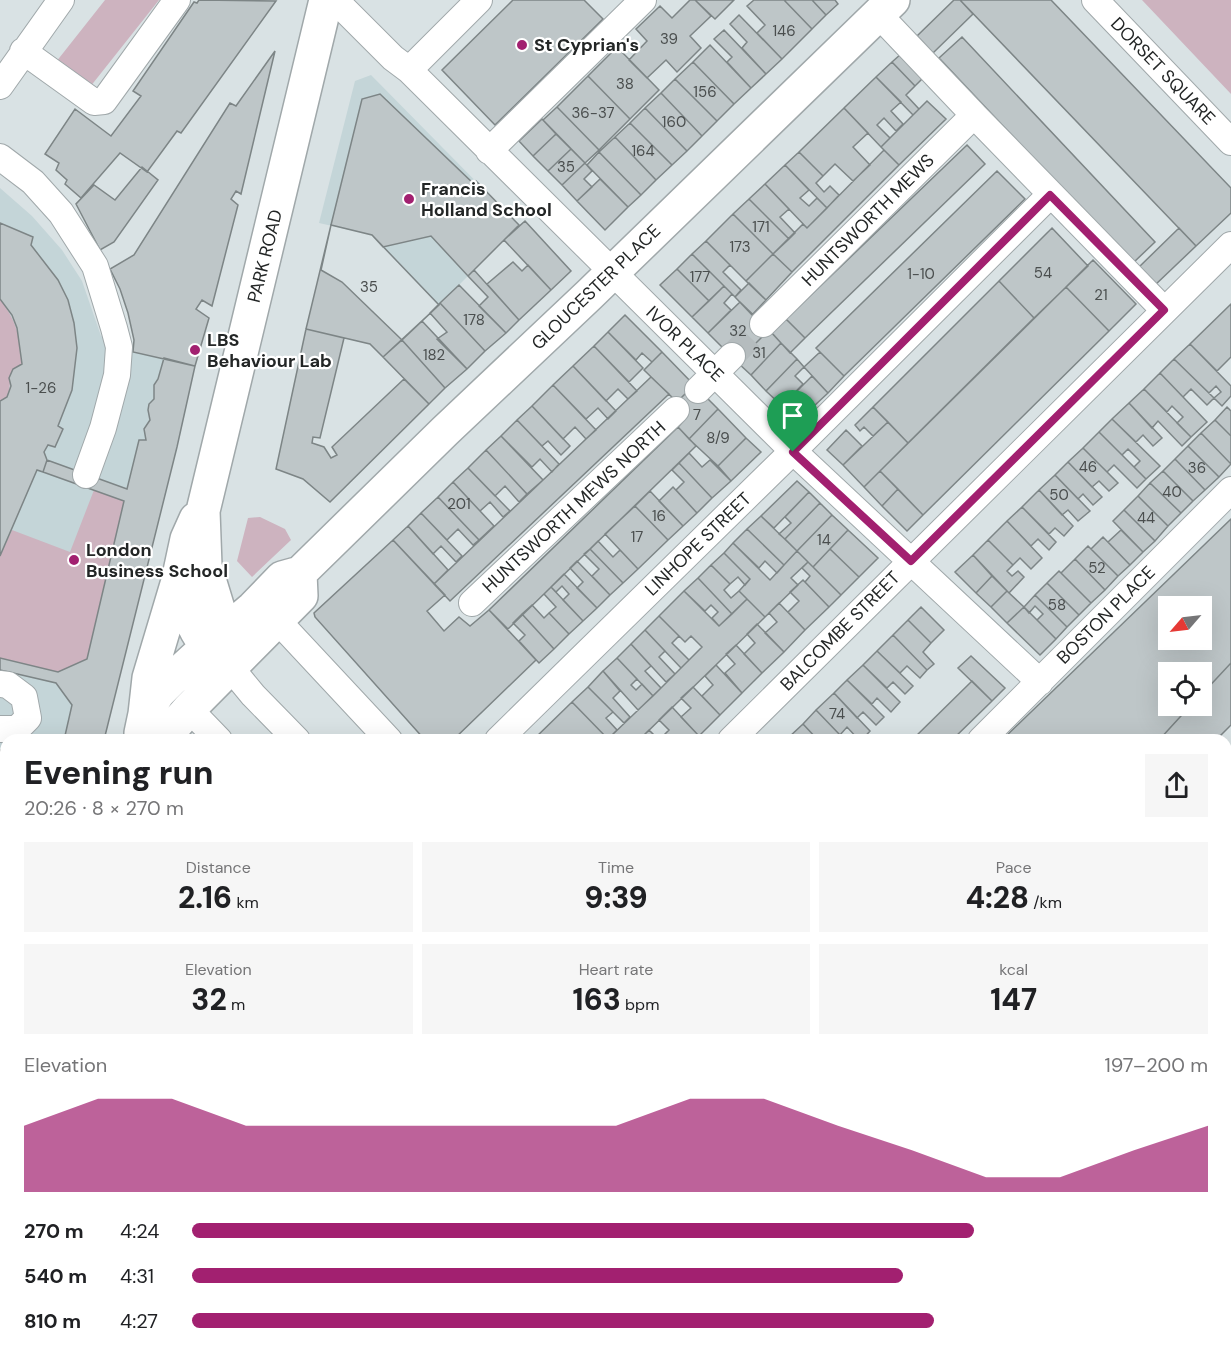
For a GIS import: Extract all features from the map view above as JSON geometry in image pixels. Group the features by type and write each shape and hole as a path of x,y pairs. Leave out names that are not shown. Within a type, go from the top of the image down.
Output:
{"highway":[{"name":"PARK ROAD","path":"220,649 205,566 203,511 326,0"},
{"name":"GLOUCESTER PLACE","path":"220,649 253,608 282,578 300,573 885,7"},
{"name":"PARK ROAD","path":"158,734 149,678 178,581 190,529 203,511"},
{"path":"158,734 158,693 220,649 277,620 301,596 300,573"},
{"path":"178,581 190,615 220,649"},
{"path":"158,734 189,709 220,649"}],"street":[{"path":"0,86 61,0"},
{"path":"23,51 94,102 104,101 177,0"},
{"name":"IVOR PLACE","path":"335,0 393,58 409,70 793,452 1040,682"},
{"path":"409,70 479,0"},
{"path":"489,151 643,0"},
{"name":"DORSET SQUARE","path":"1095,0 1231,142"},
{"path":"885,7 974,115 1164,310"},
{"name":"HUNTSWORTH MEWS","path":"763,324 974,115"},
{"path":"0,158 33,182 60,213 94,266 116,307 119,347 117,375 103,428 86,475"},
{"name":"LINHOPE STREET","path":"504,734 793,452 1050,195"},
{"name":"BALCOMBE STREET","path":"737,734 1231,245"},
{"name":"HUNTSWORTH MEWS NORTH","path":"472,603 676,410"},
{"name":"BOSTON PLACE","path":"987,734 1231,490"},
{"path":"277,620 383,734"},
{"path":"220,649 253,695 291,734"},
{"path":"0,684 8,686 24,697 28,718 17,729 0,729"},
{"path":"189,709 213,734"}],"shaded area":[{"path":"105,0 159,0 90,87 56,62"},
{"path":"1142,0 1231,0 1231,94"},
{"name":"Francis Holland School","path":"371,75 519,225 525,221 571,271 551,290 504,240 439,305 372,235 319,223 355,81"},
{"name":"London Business School","path":"0,188 32,216 62,250 82,281 101,336 119,347 164,358 105,734 0,734"},
{"path":"0,299 17,330 22,364 13,369 7,397 0,401"},
{"path":"94,490 124,501 87,659 58,672 0,658 0,556 12,530 70,552"},
{"path":"260,517 285,529 291,540 252,577 237,561 248,518"}],"building":[{"path":"199,0 276,1 181,133 177,131 147,172 120,153 81,198 65,184 67,180 56,170 59,163 45,154 75,109 111,136 141,96 133,91 194,2 197,3"},
{"name":"St Cyprian's","path":"513,0 584,0 603,19 495,125 442,70"},
{"path":"690,0 695,0 711,16 690,36 701,48 677,72 666,60 647,78 629,60 647,41 636,29 660,6 672,18"},
{"path":"695,0 734,0 715,19"},
{"path":"754,0 784,0 812,29 782,59 757,33 765,25 747,6"},
{"path":"784,0 812,0 826,15 812,29"},
{"path":"812,0 835,0 838,4 826,15"},
{"path":"954,0 960,0 973,14 933,53 917,36"},
{"path":"960,0 1051,0 1231,188 1231,213 1196,246"},
{"path":"739,15 782,59 766,74 742,48 747,42 730,24"},
{"path":"724,30 766,74 751,88 727,62 732,57 714,39"},
{"path":"962,37 1155,242 1133,263 1017,150 1022,146 939,58"},
{"path":"710,45 751,88 734,104 693,62"},
{"path":"617,47 659,90 630,119 588,76"},
{"path":"275,51 241,194 236,191 231,199 238,205 212,306 202,300 196,309 209,318 195,366 133,352 134,340 128,313 110,269 134,255 230,103 236,106"},
{"path":"901,54 923,78 915,86 892,62"},
{"path":"693,62 734,104 717,121 675,79"},
{"path":"892,62 915,86 906,95 919,109 913,115 876,77"},
{"path":"588,76 630,119 599,150 557,107"},
{"path":"876,77 901,102 891,111 903,124 896,131 884,118 877,125 890,138 881,147 844,108"},
{"path":"675,79 717,121 702,136 661,93"},
{"path":"661,93 702,136 687,151 645,108"},
{"name":"Francis Holland School","path":"380,94 474,184 476,181 519,225 468,276 431,236 383,247 372,235 331,225 362,99"},
{"path":"927,101 946,119 899,165 881,147"},
{"name":"Francis Holland School","path":"557,107 599,150 585,163 543,120"},
{"path":"645,108 687,151 672,165 630,123"},
{"path":"844,108 868,133 853,147 870,165 853,181 835,164 823,176 799,152"},
{"name":"Francis Holland School","path":"542,119 556,134 533,156 519,141"},
{"path":"630,123 672,165 656,180 615,137"},
{"path":"556,134 571,149 548,171 533,156"},
{"path":"615,137 656,180 641,195 599,152"},
{"path":"967,145 985,164 805,338 786,319"},
{"path":"571,149 585,163 562,185 548,171"},
{"path":"884,150 899,165 792,272 773,254 803,224 807,228"},
{"path":"599,152 641,195 628,207 587,165"},
{"path":"799,152 823,176 816,183 824,192 830,186 839,195 827,208 785,165"},
{"path":"585,163 592,171 584,179 592,187 577,201 562,185"},
{"path":"785,165 809,190 800,198 809,206 817,198 827,208 807,228 765,184"},
{"path":"142,167 158,180 114,242 100,250 76,204 94,185 115,200"},
{"path":"997,171 1025,199 844,376 816,348"},
{"path":"600,179 628,207 605,230 577,201"},
{"path":"765,184 789,209 780,217 795,233 789,239 749,199"},
{"path":"749,199 789,239 773,254 733,214"},
{"path":"733,214 773,254 746,281 706,241"},
{"path":"525,221 571,271 551,290 504,240"},
{"path":"0,223 33,237 31,245 58,280 68,300 77,348 72,390 58,426 63,429 55,447 48,445 44,452 47,460 43,472 37,470 0,556 0,401 7,397 11,386 9,378 13,369 22,364 17,328 12,315 0,299"},
{"path":"331,225 372,235 439,305 383,357 370,344 306,329"},
{"path":"331,225 372,235 439,305 402,340 342,282 321,270"},
{"path":"1052,228 1088,266 1034,318 999,281"},
{"path":"1179,228 1196,246 1154,286 1137,269"},
{"path":"706,241 730,265 723,272 741,290 735,297 692,254"},
{"path":"692,254 724,286 709,301 677,269"},
{"path":"773,254 792,272 766,300 746,281"},
{"path":"1093,260 1136,304 1109,331 1066,287"},
{"path":"513,262 522,271 528,265 551,290 519,320 487,284"},
{"path":"677,269 709,301 692,317 660,285"},
{"path":"474,270 519,320 506,333 479,306 488,297 468,276"},
{"path":"999,281 1034,318 908,443 873,407"},
{"path":"749,283 766,300 752,315 735,297"},
{"path":"459,285 506,333 485,351 440,303"},
{"path":"724,286 732,294 724,303 731,310 708,333 692,317"},
{"path":"1066,287 1109,331 923,515 880,471"},
{"path":"740,302 769,330 737,362 708,333"},
{"path":"440,303 485,351 467,369 437,339 447,332 430,313"},
{"path":"1231,304 1231,357 1217,371 1190,344"},
{"path":"625,315 662,352 652,362 642,353 636,360 608,332"},
{"path":"786,319 805,338 790,353 772,333"},
{"path":"422,321 467,369 445,388 402,340"},
{"path":"306,329 344,338 320,438 313,437 312,443 324,447 331,458 337,455 332,447 404,379 429,404 330,502 303,479 276,469"},
{"path":"769,330 781,343 751,375 737,362"},
{"path":"608,332 643,368 629,382 594,346"},
{"path":"402,340 445,388 429,404 383,357"},
{"path":"781,343 797,359 766,391 751,375"},
{"path":"1190,344 1231,386 1231,396 1222,406 1214,398 1221,392 1216,386 1209,393 1174,359"},
{"path":"594,346 637,391 628,399 618,389 606,401 573,366"},
{"path":"662,352 694,385 677,402 644,370"},
{"path":"820,352 844,376 828,393 804,367"},
{"path":"164,358 195,366 105,734 65,734 72,705 56,683 0,670 0,658 58,672 87,659 124,501 43,472 47,460 127,489 139,440 146,440 144,429 150,420 149,404 154,399 154,385"},
{"path":"797,359 804,367 795,376 803,384 782,406 766,391"},
{"path":"1174,359 1214,398 1207,405 1191,389 1183,397 1160,373"},
{"path":"573,366 616,411 608,419 598,408 586,419 553,385"},
{"path":"1160,373 1207,422 1191,437 1177,423 1183,417 1172,406 1167,412 1144,389"},
{"path":"812,376 828,393 801,418 794,419 782,406"},
{"path":"651,377 669,394 450,601 434,584"},
{"path":"553,385 596,430 586,439 575,427 563,439 532,406"},
{"path":"694,385 718,409 689,439 678,427 685,419 672,407"},
{"path":"1144,389 1191,437 1182,446 1158,421 1152,428 1129,403"},
{"path":"1129,403 1162,438 1153,446 1143,435 1136,442 1112,419"},
{"path":"532,406 570,446 561,455 548,441 542,446 517,420"},
{"path":"873,407 888,422 873,436 864,427 860,431 855,425"},
{"path":"1227,407 1231,411 1231,436 1215,420"},
{"path":"718,409 746,438 718,466 689,439"},
{"path":"1112,419 1160,466 1146,479 1134,467 1140,461 1128,449 1122,455 1099,432"},
{"path":"517,420 559,464 552,472 540,459 532,467 501,436"},
{"path":"1215,420 1231,436 1231,464 1201,433"},
{"path":"888,422 908,443 864,487 843,465"},
{"path":"678,427 696,446 508,629 489,610"},
{"path":"846,430 862,446 843,465 827,450"},
{"path":"1099,432 1146,479 1137,488 1114,465 1107,472 1083,448"},
{"path":"1201,433 1231,464 1219,477 1188,446"},
{"path":"501,436 543,480 527,494 486,450"},
{"path":"746,438 761,452 731,481 718,466"},
{"path":"1188,446 1219,477 1205,490 1175,459"},
{"path":"1083,448 1118,483 1109,491 1099,481 1092,487 1068,462"},
{"path":"486,450 527,494 519,502 505,486 495,496 468,468"},
{"path":"689,453 702,467 710,460 731,481 712,498 679,463"},
{"path":"1175,459 1205,490 1193,501 1163,471"},
{"path":"1068,462 1102,497 1093,505 1083,494 1078,499 1055,475"},
{"path":"679,463 712,498 697,513 676,490 684,482 672,470"},
{"path":"468,468 510,511 503,517 490,502 480,511 453,482"},
{"path":"880,471 898,489 882,506 864,487"},
{"path":"1163,471 1193,501 1181,513 1150,483"},
{"path":"1055,475 1090,511 1078,521 1068,510 1062,515 1039,490"},
{"path":"797,481 809,492 774,528 761,516"},
{"path":"453,482 494,526 479,540 438,497"},
{"path":"1150,483 1181,513 1168,526 1138,496"},
{"path":"673,487 697,513 683,526 659,501"},
{"path":"898,489 923,515 907,531 882,506"},
{"path":"1039,490 1073,526 1064,536 1055,528 1049,534 1022,507"},
{"path":"650,491 683,526 668,540 635,506"},
{"path":"809,492 820,503 785,539 779,534 791,523 785,517"},
{"path":"1138,496 1168,526 1155,541 1124,510"},
{"path":"438,497 479,540 473,545 458,529 447,540 421,513"},
{"path":"820,503 832,515 797,551 785,539"},
{"path":"635,506 668,540 638,569 605,534"},
{"path":"1022,507 1056,542 1049,550 1038,539 1031,546 1007,521"},
{"path":"1124,510 1155,541 1143,552 1113,521"},
{"path":"421,513 462,556 456,562 441,546 433,554 408,526"},
{"path":"832,515 848,530 813,567 797,551"},
{"path":"761,516 797,551 784,565 747,529"},
{"path":"1231,519 1231,663 1212,683 1212,662 1158,662 1158,716 1181,716 1164,734 1008,734"},
{"path":"1007,521 1042,558 1031,569 1020,558 1013,565 988,540"},
{"path":"408,526 448,570 434,584 393,540"},
{"path":"747,529 784,565 777,573 765,561 759,568 733,543"},
{"path":"848,530 878,558 859,577 830,549"},
{"path":"1121,530 1143,552 1130,565 1108,542"},
{"path":"1103,537 1130,565 1118,576 1091,549"},
{"path":"393,540 445,595 427,611 444,631 459,617 470,626 489,610 536,660 459,734 420,734 315,617 314,613"},
{"path":"988,540 1013,565 1007,571 1012,576 1018,571 1024,577 1009,593 973,555"},
{"path":"598,541 613,557 620,550 638,569 623,583 590,549"},
{"path":"733,543 770,580 797,551 808,562 791,578 798,585 765,617 739,591 750,579 724,553"},
{"path":"1088,546 1118,576 1105,590 1075,559"},
{"path":"590,549 623,583 610,595 592,576 599,569 584,554"},
{"path":"830,549 859,577 841,595 813,567"},
{"path":"724,553 750,579 745,585 738,577 730,584 711,565"},
{"path":"973,555 992,576 976,593 955,572"},
{"path":"1075,559 1105,590 1091,603 1061,573"},
{"path":"577,561 610,595 597,608 577,588 583,582 570,568"},
{"path":"808,562 841,595 829,607 805,582 810,576 802,568"},
{"path":"711,565 730,584 724,590 731,598 739,591 747,599 732,614 698,578"},
{"path":"1059,571 1091,603 1079,615 1047,583"},
{"path":"564,574 597,608 583,621 563,600 569,594 562,586 556,592 551,587"},
{"path":"992,576 1007,591 991,607 976,593"},
{"path":"698,578 732,614 719,626 712,618 718,612 711,605 705,611 684,591"},
{"path":"803,580 829,607 805,630 788,612 799,601 790,592"},
{"path":"1047,583 1079,615 1067,627 1035,595"},
{"path":"551,587 583,621 569,634 549,613 556,607 544,594"},
{"path":"684,591 719,626 747,599 765,617 645,734 613,734 702,647 691,636 685,642 659,616"},
{"path":"1007,591 1024,607 1007,623 991,607"},
{"path":"1035,595 1067,627 1056,639 1037,620 1043,614 1035,606 1029,613 1024,607"},
{"path":"779,603 805,630 784,652 765,633 777,622 769,613"},
{"path":"532,605 544,618 549,613 569,634 554,649 522,614"},
{"path":"921,607 944,630 931,643 908,620"},
{"path":"1024,607 1056,639 1040,655 1007,623"},
{"path":"522,614 554,649 539,663 519,641 525,635 513,623"},
{"path":"659,616 679,636 672,643 689,660 681,668 645,630"},
{"path":"908,620 931,643 923,652 934,664 927,670 893,635"},
{"path":"757,624 784,652 762,673 744,654 755,643 747,634"},
{"path":"645,630 665,651 659,657 675,674 666,682 631,644"},
{"path":"893,635 927,670 920,678 907,666 900,673 877,651"},
{"path":"631,644 651,666 645,671 661,688 653,696 617,658"},
{"path":"736,645 762,673 742,693 725,673 735,664 726,654"},
{"path":"877,651 913,686 905,694 893,682 887,688 863,665"},
{"path":"971,656 1005,688 992,701 958,668"},
{"path":"617,658 637,679 631,685 636,690 642,684 653,696 638,710 603,671"},
{"path":"1231,663 1231,725 1222,734 1164,734 1181,716 1212,716 1212,683"},
{"path":"716,665 742,693 720,715 702,696 713,685 705,676"},
{"path":"863,665 900,702 891,712 877,698 872,704 847,680"},
{"path":"603,671 620,691 613,698 630,717 624,723 588,687"},
{"path":"847,680 884,717 876,725 863,712 857,718 834,693"},
{"path":"972,681 992,701 958,734 918,734"},
{"path":"588,687 613,712 606,718 617,730 613,734 603,734 572,702"},
{"path":"693,687 720,715 701,734 697,734 681,717 691,708 681,698"},
{"path":"834,693 870,731 867,734 853,734 847,727 839,734 816,710"},
{"path":"572,702 603,734 539,734"},
{"path":"672,707 697,734 665,734 669,730 659,720"},
{"path":"816,710 839,734 812,734 803,724"},
{"path":"803,724 812,734 792,734"}],"tunnel":[{"path":"732,356 763,324"}],"place":[{"name":"St Cyprian's","path":"522,45"},
{"name":"Francis Holland School","path":"409,199"},
{"name":"LBS Behaviour Lab","path":"195,350"},
{"name":"London Business School","path":"74,560"}],"route":[{"path":"1050,195 1164,310 911,561 793,452 1050,195"}]}
